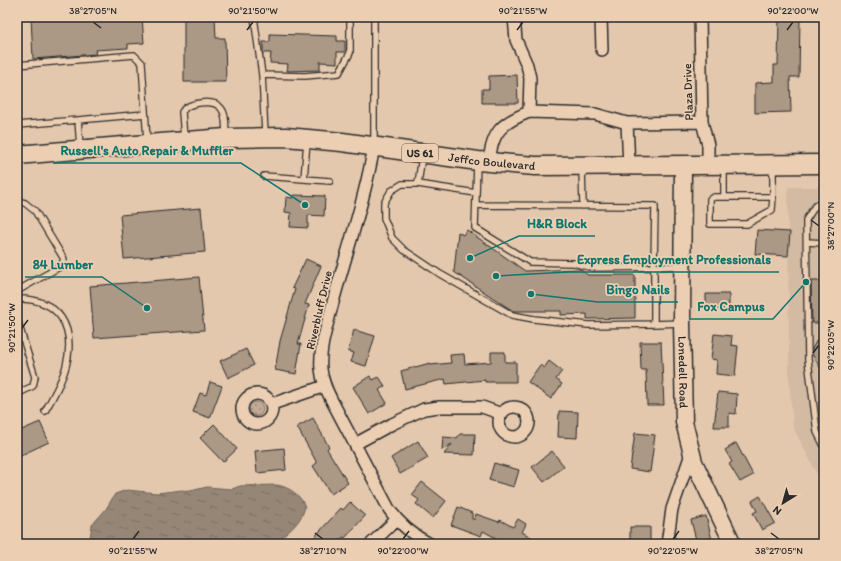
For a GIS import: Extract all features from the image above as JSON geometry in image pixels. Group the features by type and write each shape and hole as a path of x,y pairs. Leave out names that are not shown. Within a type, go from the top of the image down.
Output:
{"main road":[{"name":"Jeffco Boulevard","path":"17,155 184,141 265,137 307,138 483,162 535,166 824,164"}],"street":[{"path":"514,17 516,40 527,65 530,78 529,112"},
{"path":"602,17 602,50"},
{"name":"Plaza Drive","path":"700,17 702,122 708,145 716,165"},
{"path":"483,162 496,134 508,121 529,112 595,114 627,123 702,122"},
{"path":"627,123 629,166"},
{"name":"Riverbluff Drive","path":"374,146 369,173 321,350 321,370 325,386 379,492 396,520 407,531 430,544"},
{"name":"Lonedell Road","path":"683,165 682,323 684,422 691,454 733,544"},
{"path":"272,404 325,386"},
{"path":"355,444 392,424 424,410 439,407 482,408 502,414"},
{"path":"667,544 672,509 691,454"},
{"path":"371,544 396,520"}],"lane":[{"path":"254,17 262,75 265,137"},
{"path":"262,75 305,76 339,73 350,52 350,17"},
{"path":"374,17 374,146"},
{"path":"17,65 134,55 142,63 147,144"},
{"path":"184,141 182,112 186,107 192,104 214,103 218,105 224,113 226,138"},
{"path":"17,125 145,114"},
{"path":"78,120 81,149"},
{"path":"304,179 307,138"},
{"path":"418,184 423,154"},
{"path":"483,162 476,193 476,228 530,262 574,263 592,268 682,266"},
{"path":"773,164 773,197 772,210 747,224 710,224 710,199 714,197 773,197"},
{"path":"716,165 724,197"},
{"path":"582,166 583,206"},
{"path":"264,176 330,181"},
{"path":"476,193 418,184 402,184 391,191 384,203 384,218 392,238 404,250 440,274 512,315 588,325 682,323"},
{"path":"17,201 25,203 35,211 64,259 61,266 17,292"},
{"path":"824,202 815,206 806,220 808,360 817,432 824,446"},
{"path":"476,206 655,206 654,324"},
{"path":"807,242 824,243"},
{"path":"17,299 30,298 44,302 55,309 67,332 69,351 66,367 45,411"},
{"path":"17,320 35,377 33,386 17,394"}],"shaded area":[{"path":"788,187 824,187 824,488 793,427 789,378"},
{"path":"253,402 259,402 263,406 263,412 259,416 253,416 249,412 249,406"}],"water":[{"path":"277,485 298,495 305,507 297,524 273,544 89,544 92,525 106,509 115,494 127,490 157,493 182,490 190,491 207,487 232,489 240,486"}],"building":[{"path":"31,17 142,17 144,43 128,44 128,48 95,50 96,54 33,59"},
{"path":"184,17 215,17 216,38 225,38 226,82 184,82"},
{"path":"779,17 800,17 799,77 790,77 791,112 755,113 755,83 774,82 774,65 778,65"},
{"path":"270,34 337,36 337,41 345,41 345,52 337,52 337,63 320,62 320,70 287,71 288,64 270,63 271,53 263,53 263,42 270,42"},
{"path":"517,75 518,103 482,103 482,89 489,89 489,76"},
{"path":"293,195 325,196 324,216 308,215 308,228 290,227 291,213 285,212 286,197 293,198"},
{"path":"201,208 205,252 124,259 120,215"},
{"path":"467,230 525,271 580,269 588,275 635,275 635,318 587,319 587,314 561,315 561,311 513,311 454,272 458,232 463,235"},
{"path":"757,230 790,232 788,256 755,254"},
{"path":"306,259 321,266 305,304 309,305 298,344 301,344 296,374 275,370 280,341 295,289 292,288"},
{"path":"199,277 204,330 94,338 90,286"},
{"path":"811,281 824,281 824,323 812,323"},
{"path":"706,294 729,294 729,309 706,309"},
{"path":"824,327 824,374 812,354 812,349"},
{"path":"354,330 375,336 366,366 351,362 354,353 348,351"},
{"path":"714,334 732,336 731,345 738,346 735,376 716,374 717,360 711,359"},
{"path":"640,342 661,342 664,405 647,405 646,370 641,370"},
{"path":"246,349 254,365 228,378 220,361"},
{"path":"491,352 505,352 505,362 516,362 516,382 485,382 485,380 446,384 445,379 405,389 401,371 430,363 430,365 451,363 450,355 464,354 465,364 491,362"},
{"path":"549,361 562,371 556,379 562,384 551,399 528,382 540,365 544,368"},
{"path":"370,376 373,380 379,377 385,386 379,390 387,403 369,414 353,387"},
{"path":"210,382 222,386 210,418 193,412 200,393 206,395"},
{"path":"718,392 737,394 736,414 729,413 729,427 714,427"},
{"path":"559,411 578,412 577,438 558,437"},
{"path":"313,418 329,447 327,449 348,483 331,494 313,466 317,463 297,427"},
{"path":"40,422 49,442 17,457 17,432"},
{"path":"214,424 237,449 223,462 200,438"},
{"path":"635,433 655,435 650,472 630,469"},
{"path":"460,434 475,434 474,455 444,454 452,444 442,450 443,437 457,438"},
{"path":"418,441 428,458 400,474 391,458"},
{"path":"736,443 753,475 740,482 729,464 732,462 725,450"},
{"path":"284,448 286,470 257,473 255,451"},
{"path":"552,451 564,466 544,482 532,467"},
{"path":"494,463 519,470 514,487 489,480"},
{"path":"422,482 446,501 433,518 416,504 419,500 412,495"},
{"path":"760,496 775,523 762,530 753,513 757,511 752,501"},
{"path":"350,502 365,516 345,538 343,537 335,544 308,544 341,508 343,510"},
{"path":"458,507 472,513 472,519 475,519 476,514 499,522 500,520 513,527 518,519 526,524 522,532 543,544 507,544 483,531 481,536 451,525"},
{"path":"706,516 713,544 697,544 691,520"},
{"path":"630,527 650,527 650,544 630,544"}],"place":[{"name":"Russell's Auto Repair & Muffler","path":"305,205"},
{"name":"H&R Block","path":"470,258"},
{"name":"Express Employment Professionals","path":"496,276"},
{"name":"Fox Campus","path":"806,282"},
{"name":"Bingo Nails","path":"531,294"},
{"name":"84 Lumber","path":"147,308"}]}
